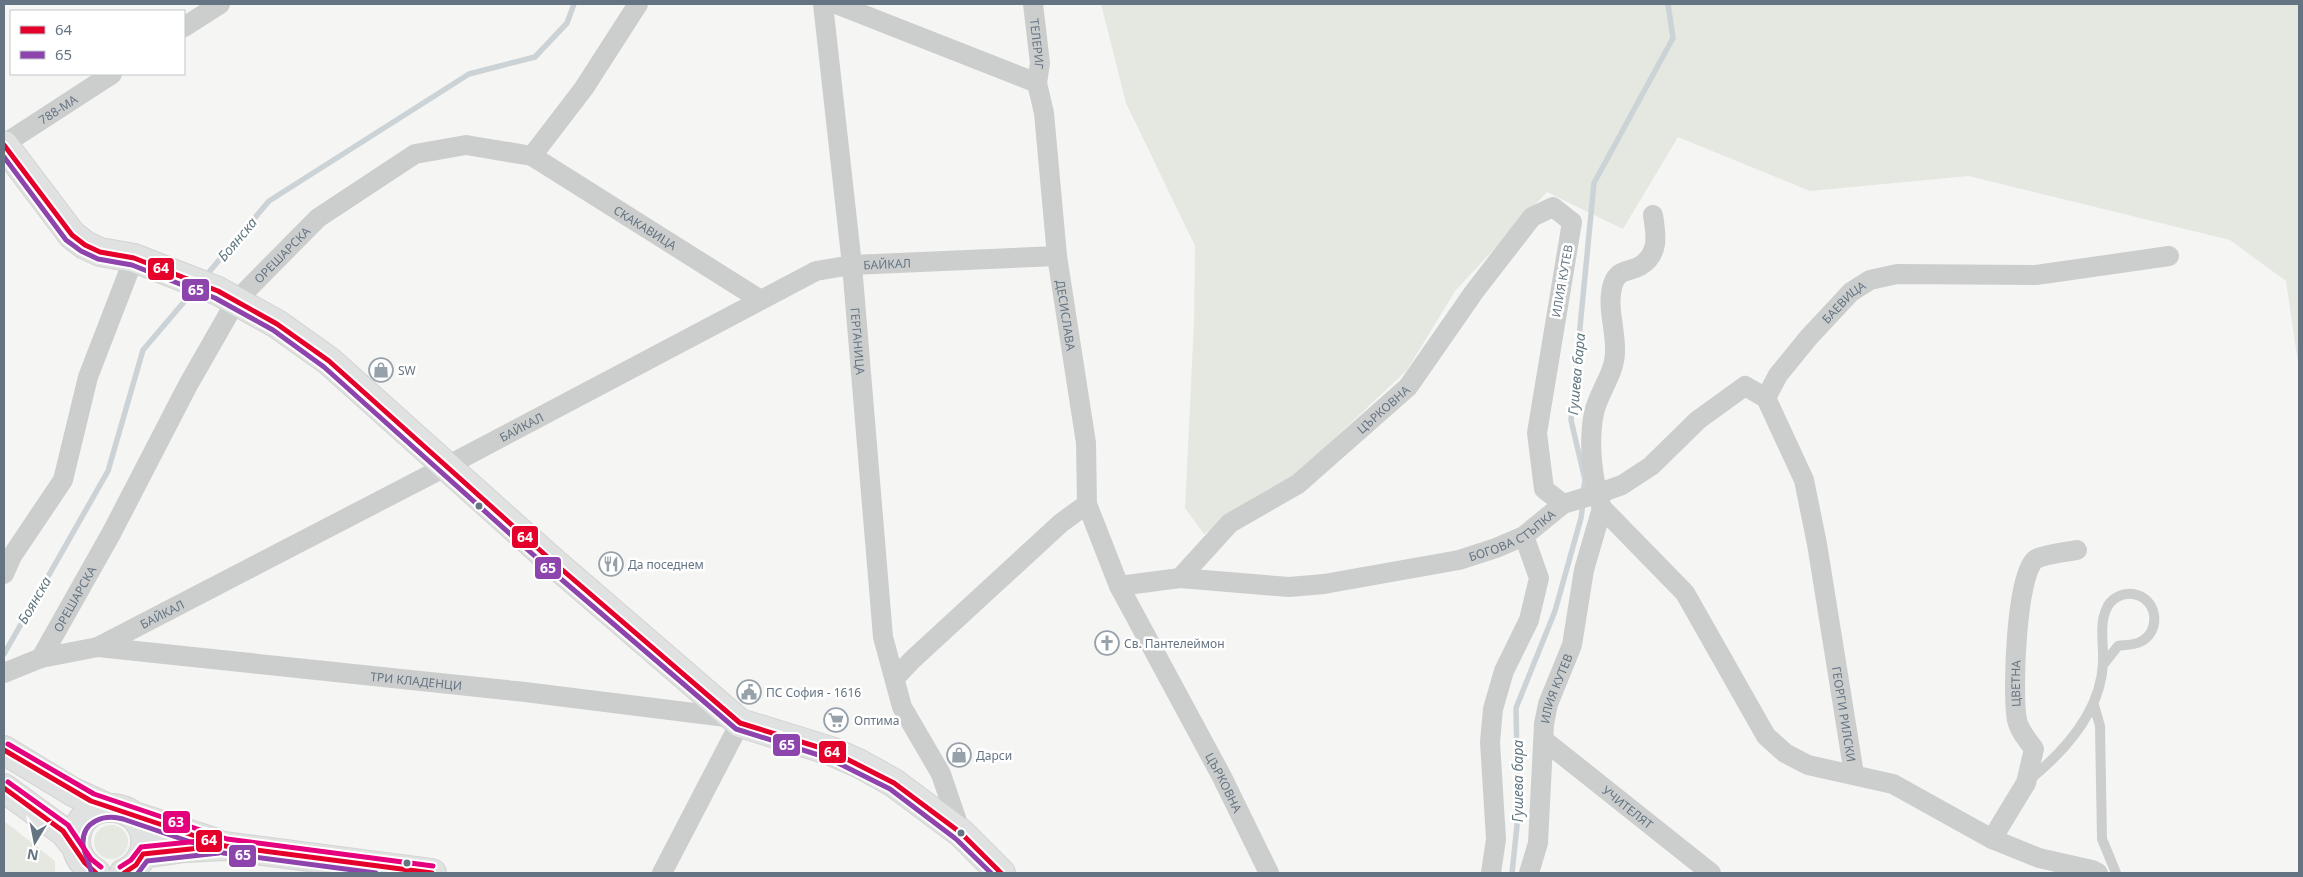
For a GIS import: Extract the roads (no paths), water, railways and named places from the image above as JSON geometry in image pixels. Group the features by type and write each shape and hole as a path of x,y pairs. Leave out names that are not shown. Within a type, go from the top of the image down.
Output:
{"main road":[{"path":"4,144 72,235 85,245 100,252 146,262 227,296 277,324 329,361 737,721 831,751 860,764 894,784 962,833 1001,873"},
{"path":"4,750 73,792 106,807 126,811 134,816 225,846"},
{"path":"4,788 64,832 84,863"},
{"path":"84,863 78,829 94,811 106,807"},
{"path":"130,868 144,834 142,826 134,816"},
{"path":"130,868 186,848 225,846 432,873"}],"street":[{"path":"185,26 220,4"},
{"path":"532,156 584,88 638,4"},
{"name":"ГЕРГАНИЦА","path":"822,4 852,266 883,637 902,707 941,774 962,833"},
{"path":"836,4 1037,83"},
{"name":"ТЕЛЕРИГ","path":"1032,4 1040,63 1037,83"},
{"name":"788-МА","path":"4,144 110,75"},
{"name":"ДЕСИСЛАВА","path":"1037,83 1044,113 1057,256 1086,443 1088,504"},
{"name":"ОРЕШАРСКА","path":"41,658 112,532 188,385 227,296 318,218 415,154 466,144 532,156"},
{"name":"СКАКАВИЦА","path":"532,156 759,299"},
{"name":"ИЛИЯ КУТЕВ","path":"1553,207 1572,222 1537,433 1544,489 1562,504"},
{"name":"ЦЪРКОВНА","path":"1180,578 1230,523 1298,484 1408,387 1474,292 1532,217 1553,207"},
{"path":"1653,215 1657,237 1652,254 1640,266 1623,270 1613,282 1610,301 1616,354 1594,413 1592,448 1600,501 1685,593 1766,736 1785,753 1808,765 1854,774"},
{"name":"БАЙКАЛ","path":"4,673 41,658 98,647 447,466 759,299 816,271 852,266 1057,256"},
{"name":"БАЕВИЦА","path":"1766,398 1778,375 1809,337 1851,292 1870,280 1897,274 2036,275 2169,256"},
{"path":"4,574 12,556 63,480 88,377 146,262"},
{"path":"1600,501 1651,466 1698,420 1745,386 1766,398"},
{"name":"ГЕОРГИ РИЛСКИ","path":"1766,398 1804,480 1817,544 1854,774 1893,784 1992,839 2039,858 2098,873"},
{"name":"ИЛИЯ КУТЕВ","path":"1529,873 1538,843 1542,761 1545,741 1544,724 1548,704 1572,645 1584,570 1600,501"},
{"name":"БОГОВА СТЪПКА","path":"1119,586 1180,578 1289,587 1324,584 1459,560 1496,548 1524,536 1562,504 1600,501"},
{"path":"895,678 912,660 1061,523 1088,504"},
{"name":"ЦЪРКОВНА","path":"1088,504 1119,586 1222,777 1269,873"},
{"path":"1492,873 1496,839 1490,742 1493,709 1504,671 1529,620 1539,578 1524,536"},
{"name":"ЦВЕТНА","path":"1992,839 2026,783 2034,750 2017,722 2014,697 2021,595 2026,572 2036,560 2077,550"},
{"name":"ТРИ КЛАДЕНЦИ","path":"98,647 525,692 737,721"},
{"path":"662,873 737,721"},
{"name":"УЧИТЕЛЯТ","path":"1545,741 1711,873"}],"lane":[{"path":"2026,783 2054,760 2094,705 2103,665 2104,612 2109,603 2117,597 2126,594 2136,594 2145,599 2152,607 2155,616 2154,626 2149,635 2141,642 2118,646 2103,665"},
{"path":"2094,705 2100,726 2102,838 2116,873"}],"waterway":[{"name":"Боянска","path":"204,278 269,201 469,74 535,57 567,23 574,4"},
{"name":"Гушева бара","path":"1583,493 1585,480 1571,420 1594,183 1673,38 1668,4"},
{"name":"Боянска","path":"4,654 108,471 143,350 195,289"},
{"name":"Гушева бара","path":"1512,873 1518,816 1516,708 1555,611 1581,518 1583,503"}],"place":[{"name":"SW","path":"381,370"},
{"name":"Да поседнем","path":"611,564"},
{"name":"Св. Пантелеймон","path":"1107,643"},
{"name":"ПС София - 1616","path":"749,692"},
{"name":"Оптима","path":"836,720"},
{"name":"Дарси","path":"959,755"}]}
